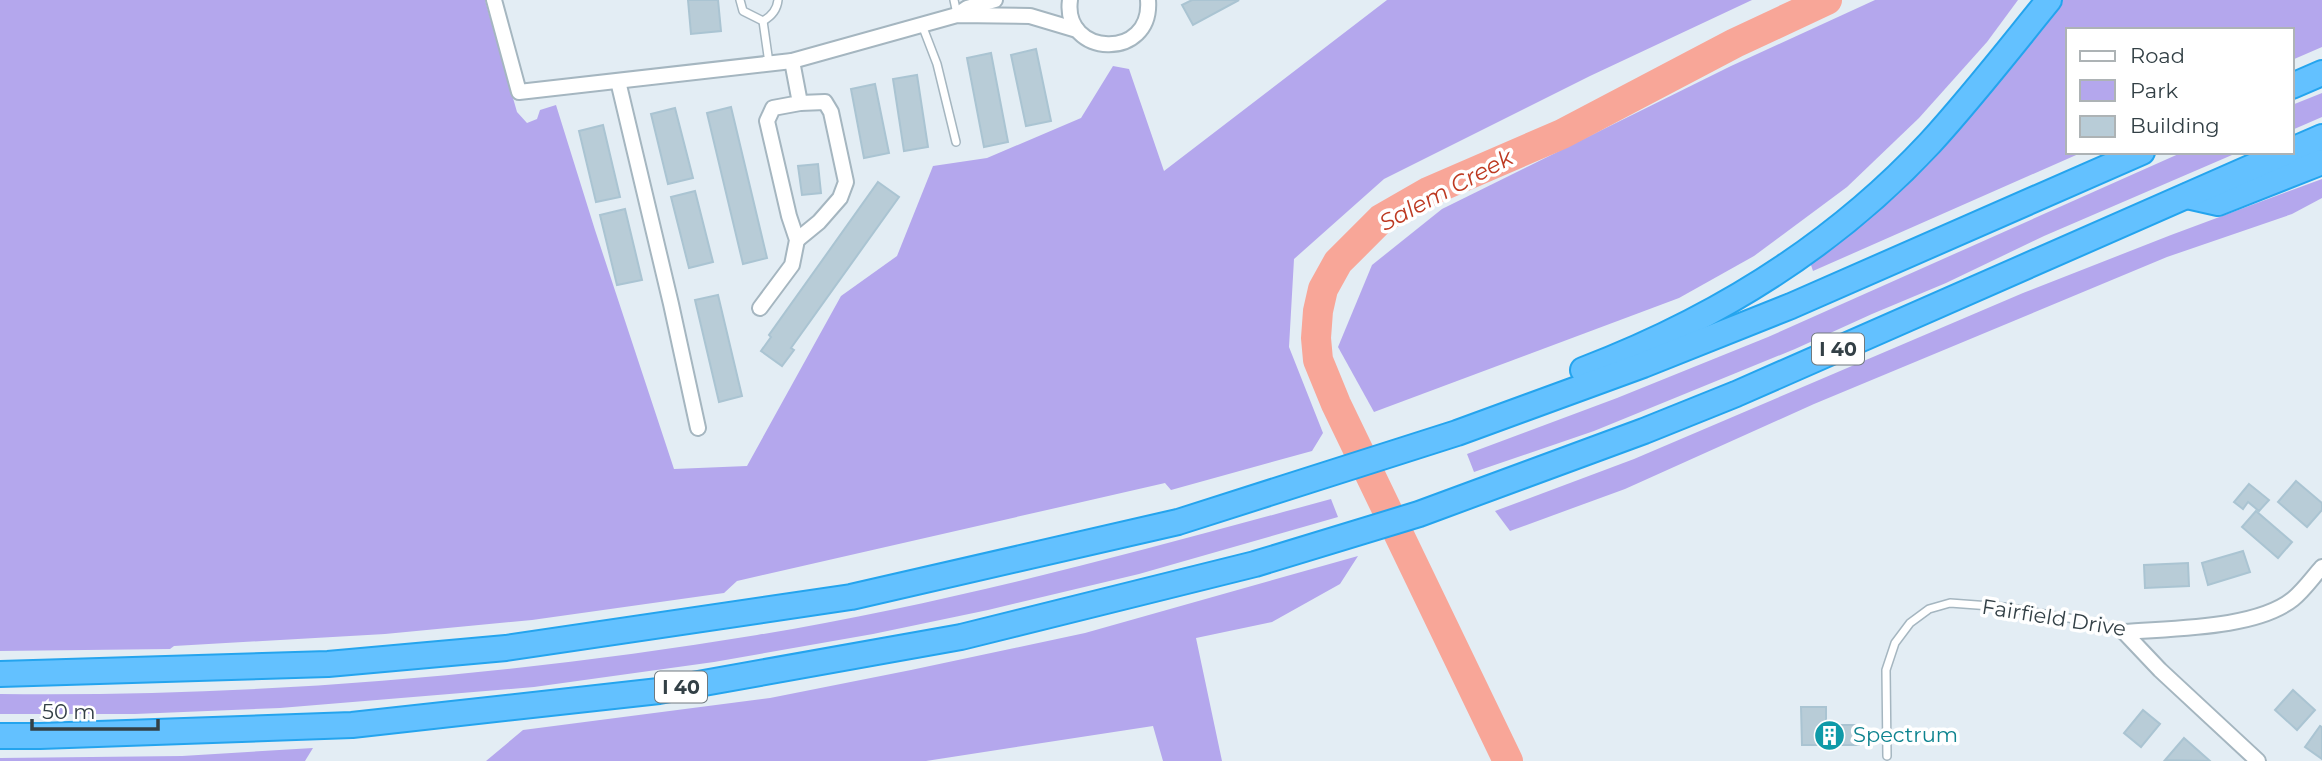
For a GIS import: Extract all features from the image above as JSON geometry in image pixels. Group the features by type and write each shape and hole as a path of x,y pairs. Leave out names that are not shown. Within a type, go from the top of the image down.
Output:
{"highway":[{"path":"1457,433 1500,402 1637,349 1683,328 1745,293 1798,258 1848,219 1929,144 2049,0"},
{"path":"2294,85 2322,73"},
{"path":"2294,149 2322,137"},
{"path":"0,674 355,662 506,648 838,599 1178,522 1457,433 1633,369 1780,311 2136,154"},
{"name":"I 40","path":"0,736 352,725 659,691 961,637 1255,564 1484,491 1644,431 1736,394 2282,154"},
{"path":"2187,195 2218,203 2322,162"}],"street":[{"path":"494,0 519,92 792,61 957,15 1030,16 1077,30"},
{"path":"957,15 967,8 995,0"},
{"path":"1070,0 1071,19 1077,30 1087,39 1114,45 1137,33 1145,22 1148,0"},
{"path":"792,61 800,103"},
{"path":"618,81 698,428"},
{"path":"760,308 792,265 797,240 767,121 773,108 825,102 831,112 846,182 840,198 819,222 797,240"},
{"name":"Fairfield Drive","path":"2124,632 2212,625 2259,615 2293,599 2322,567"},
{"path":"2124,632 2160,670 2258,761"}],"lane":[{"path":"740,0 743,11 764,21"},
{"path":"764,21 778,7 779,0"},
{"path":"954,0 957,15"},
{"path":"764,21 769,63"},
{"path":"922,25 937,64 956,142"},
{"name":"Fairfield Drive","path":"1887,755 1886,670 1895,643 1910,623 1930,610 1950,603 2004,607 2080,620 2124,632"}],"green space":[{"path":"0,0 485,0 517,112 527,123 537,119 540,110 556,105 674,469 747,466 841,296 897,256 933,166 987,158 1081,118 1113,66 1129,69 1164,171 1387,0 1752,0 1590,76 1384,179 1294,259 1289,347 1323,433 1312,451 1171,490 1165,483 737,581 724,593 532,620 385,634 174,646 170,649 0,651"},
{"path":"1875,0 2018,0 1987,42 1919,118 1847,187 1754,256 1679,298 1374,412 1338,347 1372,265 1442,209 1731,66"},
{"path":"2062,0 2322,0 2322,47 2294,59 2294,28 2066,28 2066,154 2078,154 1813,271 1810,262 2005,72"},
{"path":"2322,93 2322,117 2294,129 2294,104"},
{"path":"2179,154 2234,154 2044,236 1946,283 1795,349 1594,431 1474,472 1467,454 1617,398 1768,337"},
{"path":"2322,179 2322,198 2292,214 2167,257 1814,404 1625,489 1510,531 1495,511 1634,459 2023,293"},
{"path":"1331,499 1338,517 1139,574 873,634 714,662 534,687 280,708 135,714 0,714 0,694 190,692 380,681 569,662 757,635 974,592"},
{"path":"1358,556 1340,584 1272,622 1196,638 1222,761 1163,761 1153,726 926,761 486,761 523,730 770,698 911,670 1085,633"},
{"path":"313,748 305,761 0,761 0,758 182,756"}],"building":[{"path":"688,0 718,0 721,31 691,34"},
{"path":"1192,0 1239,0 1193,25 1182,5"},
{"path":"1036,49 1051,121 1026,126 1011,55"},
{"path":"991,53 1008,142 984,147 967,58"},
{"path":"917,75 928,147 904,151 893,79"},
{"path":"875,84 889,153 864,158 851,89"},
{"path":"731,107 767,258 743,264 707,113"},
{"path":"675,108 693,178 668,184 651,114"},
{"path":"603,125 620,197 596,202 579,131"},
{"path":"818,164 821,193 802,195 798,166"},
{"path":"878,182 899,197 791,348 794,350 782,366 761,351 771,337 769,335"},
{"path":"695,191 713,262 689,268 671,197"},
{"path":"625,209 642,280 617,285 600,215"},
{"path":"718,295 742,396 719,402 695,300"},
{"path":"2296,481 2322,503 2322,510 2307,527 2278,502"},
{"path":"2249,484 2269,500 2259,511 2248,502 2243,509 2234,502"},
{"path":"2256,511 2292,542 2278,558 2242,527"},
{"path":"2243,551 2250,572 2208,585 2202,563"},
{"path":"2188,563 2189,586 2145,588 2144,565"},
{"path":"2293,690 2315,710 2297,730 2275,710"},
{"name":"Spectrum","path":"1801,707 1826,707 1826,725 1859,725 1859,745 1802,745"},
{"path":"2143,710 2160,724 2141,747 2124,733"},
{"path":"2320,726 2322,727 2322,759 2305,747"},
{"path":"2184,738 2210,761 2165,760"}],"waterway":[{"name":"Salem Creek","path":"1508,761 1336,404 1318,360 1316,338 1323,289 1338,262 1381,219 1428,192 1562,134 1735,43 1827,0"}],"place":[{"name":"Spectrum","path":"1830,735"}]}
